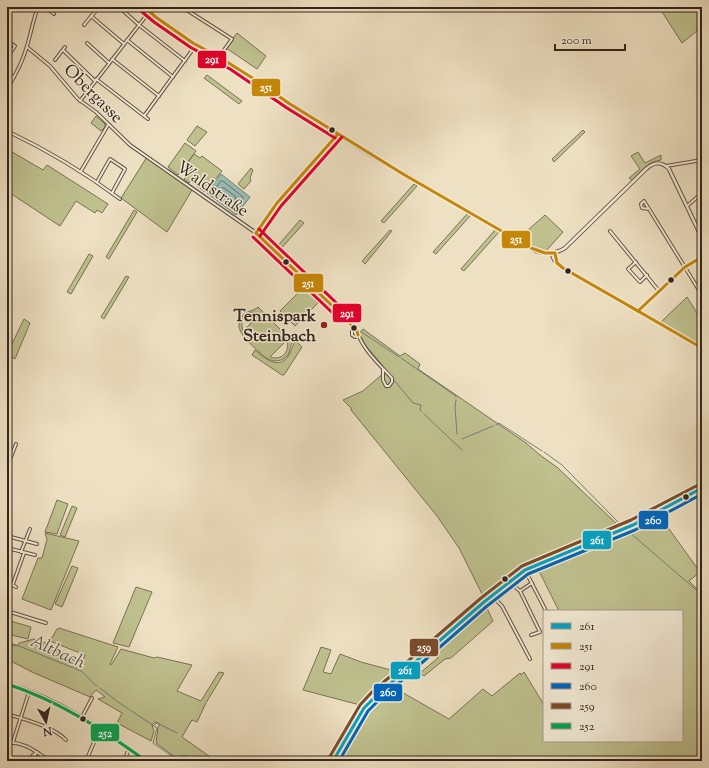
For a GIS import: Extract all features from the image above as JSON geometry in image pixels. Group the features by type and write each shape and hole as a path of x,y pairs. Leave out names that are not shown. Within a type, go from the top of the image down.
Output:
{"street":[{"path":"7,89 27,47 38,7"},
{"path":"45,7 54,14"},
{"path":"84,25 99,7"},
{"path":"119,7 139,25 185,61"},
{"path":"144,7 157,18 196,45 252,77 290,104 338,134 403,174 530,248 541,252 551,253 562,250 650,166 660,163 669,169 702,238"},
{"path":"148,7 150,12"},
{"path":"80,101 153,7"},
{"path":"182,7 232,39 219,57"},
{"path":"91,16 124,44"},
{"path":"127,40 173,77"},
{"path":"7,41 15,46 7,58"},
{"path":"87,43 109,63"},
{"path":"144,116 196,45"},
{"name":"Obergasse","path":"27,47 50,66 80,101 96,112 130,145 146,155"},
{"path":"55,60 64,47"},
{"path":"63,50 95,80 148,119"},
{"path":"112,59 159,96"},
{"path":"7,75 14,77"},
{"path":"81,171 108,125"},
{"path":"7,131 81,171 120,199"},
{"path":"256,233 278,203 338,134"},
{"name":"Waldstraße","path":"146,155 256,233 352,325 358,331 358,335 367,349 392,378 391,384 387,386 384,382 383,369"},
{"path":"96,182 110,159 125,169 112,193"},
{"path":"666,166 702,160"},
{"path":"687,206 702,193"},
{"path":"649,209 702,295"},
{"path":"610,231 659,291"},
{"path":"551,253 557,263 702,348"},
{"path":"555,253 557,263"},
{"path":"638,311 685,267 702,257"},
{"path":"636,262 628,269 640,282 647,275"},
{"name":"Waldstraße","path":"352,325 352,335 355,337 358,335"},
{"path":"7,467 16,444"},
{"path":"333,761 364,708 375,697 484,602 525,570 555,556 625,529 702,488"},
{"path":"21,552 30,529"},
{"path":"7,536 37,544"},
{"path":"7,548 35,555"},
{"path":"12,585 24,553"},
{"path":"525,570 546,610"},
{"path":"520,591 532,583"},
{"path":"7,584 16,587"},
{"path":"530,659 502,606 497,600 511,587 514,586 520,591 540,632 531,635"},
{"path":"7,611 46,623"},
{"path":"7,684 29,692 82,717 146,761"},
{"path":"14,742 29,692"},
{"path":"82,717 92,698"},
{"path":"7,714 62,736 66,740"},
{"path":"86,761 100,728"},
{"path":"7,743 14,742 25,745 50,761"},
{"path":"124,761 129,749"},
{"path":"31,761 37,752"}],"green space":[{"path":"659,7 702,7 702,27 682,43"},
{"path":"237,33 266,56 257,69 226,48"},
{"path":"207,75 242,101 239,104 204,78"},
{"path":"96,116 105,124 105,127 101,131 91,123"},
{"path":"197,126 207,132 195,146 187,140"},
{"path":"583,130 585,132 554,162 552,159"},
{"path":"185,143 196,151 178,175 168,167"},
{"path":"7,149 43,170 47,165 108,204 102,213 97,210 95,213 76,201 60,226 7,191"},
{"path":"638,152 645,163 661,155 661,160 652,162 632,180 629,178 640,169 631,156"},
{"path":"194,154 200,158 202,156 222,171 205,192 191,181 189,183 184,179 193,167 190,170 185,167"},
{"path":"147,157 192,190 167,232 121,198"},
{"path":"251,168 253,170 250,178 251,181 244,189 238,184"},
{"path":"414,184 417,186 384,223 381,221"},
{"path":"134,210 137,212 109,259 106,257"},
{"path":"467,214 470,216 436,254 433,252"},
{"path":"545,215 563,232 546,251 538,249 519,238"},
{"path":"300,220 304,223 278,252 275,249"},
{"path":"390,230 392,231 365,264 362,261"},
{"path":"495,230 499,232 464,271 461,269"},
{"path":"89,254 93,256 71,294 67,292"},
{"path":"126,276 129,277 104,319 101,317"},
{"path":"303,288 318,303 295,326 280,311"},
{"path":"687,297 702,318 702,345 661,322"},
{"path":"258,307 293,342 288,355 279,361 268,359 261,354 241,333 239,322 241,318 243,315","holes":["252,312 260,314 243,331 243,319 246,315","287,340 288,344 286,352 278,358 270,357"]},
{"path":"24,319 30,323 15,359 7,354"},
{"path":"363,329 400,356 405,353 420,364 418,369 526,443 558,468 620,527 523,569 485,600 459,548 437,516 343,400 363,391 386,371 365,346 359,335"},
{"path":"296,341 302,347 284,375 252,355 255,350 272,362 281,362 289,355"},
{"path":"57,500 68,504 57,534 45,532"},
{"path":"72,506 77,508 65,537 60,535"},
{"path":"659,515 700,572 689,581 702,594 702,761 336,761 369,707 391,686 449,719 483,689 492,696 520,673 521,675 524,672 543,703 543,742 683,742 683,610 558,610 538,569 628,531"},
{"path":"45,533 79,541 51,610 22,599 38,558 42,558 47,539"},
{"path":"72,566 78,568 62,607 55,604"},
{"path":"136,587 152,592 129,647 113,643"},
{"path":"484,602 493,621 451,658 445,659 424,676 420,673 438,658 432,647"},
{"path":"7,620 31,627 28,639 7,634"},
{"path":"59,628 118,647 110,664 111,665 121,649 154,658 157,657 192,665 177,691 201,701 219,672 224,673 206,703 197,722 192,720 182,737 216,761 191,761 187,756 175,757 156,743 158,727 160,724 155,722 152,725 154,731 151,741 117,723 122,713 98,699 105,697 96,690 90,697 32,672 7,659 7,644 17,646 19,643 34,639 46,643 49,649 65,655 81,664 85,655 50,641"},
{"path":"321,647 331,650 323,672 331,674 340,654 361,662 398,672 380,684 360,705 303,690"}],"water":[{"path":"221,174 250,197 236,215 207,193"}],"waterway":[{"path":"168,169 255,230"},
{"path":"261,234 360,331 399,357"},
{"path":"360,336 383,366"},
{"path":"401,358 456,397"},
{"path":"394,380 413,403 421,405 420,410 422,412"},
{"path":"456,400 455,407 457,434"},
{"path":"424,414 462,450"},
{"path":"496,425 499,423 542,451"},
{"path":"462,439 493,426"},
{"path":"544,452 562,465 622,526"},
{"path":"628,531 702,595"},
{"name":"Altbach","path":"7,642 81,671 97,686"},
{"name":"Altbach","path":"100,688 157,728 153,743 176,759 183,757 189,761"},
{"name":"Altbach","path":"154,725 157,723 177,733"}],"transit line":[{"name":"251","path":"144,7 193,43 219,57 290,104 403,174 531,248 545,253 555,253 557,263 563,268 638,311"},
{"name":"291","path":"141,11 190,47 230,69 287,108 335,138"},
{"name":"251","path":"256,233 277,203 338,134"},
{"name":"291","path":"260,236 281,206 342,137"},
{"name":"291","path":"259,229 348,314"},
{"name":"251","path":"256,233 345,318 357,331 358,335"},
{"name":"291","path":"253,237 342,322"},
{"name":"251","path":"638,311 685,267 702,257"},
{"name":"251","path":"631,307 702,348"},
{"name":"259","path":"329,758 360,705 371,693 481,598 522,566 631,520 700,484"},
{"name":"261","path":"333,761 364,708 375,697 484,602 525,570 633,525 702,488"},
{"name":"260","path":"339,761 368,711 378,701 487,606 528,574 635,530 702,494"},
{"name":"252","path":"7,684 62,707 96,727 146,761"}],"place":[{"name":"Tennispark Steinbach","path":"324,325"}]}
